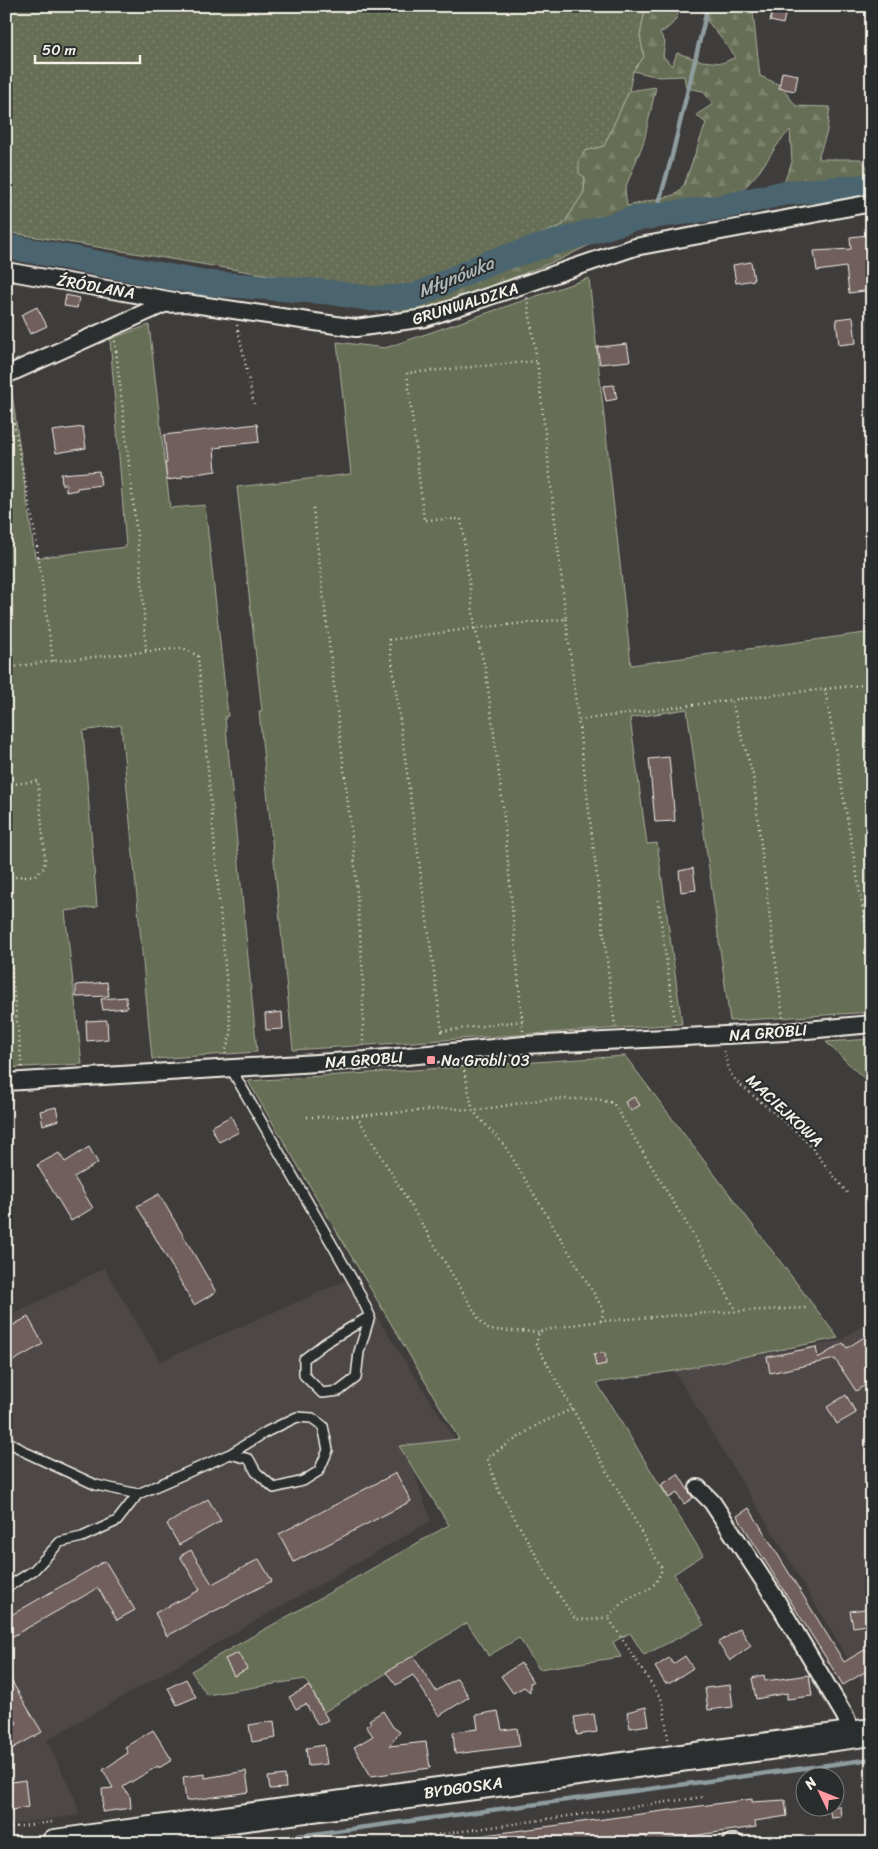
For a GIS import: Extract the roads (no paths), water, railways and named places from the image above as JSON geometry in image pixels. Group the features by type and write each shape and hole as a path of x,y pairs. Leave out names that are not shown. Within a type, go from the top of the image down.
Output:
{"main road":[{"name":"BYDGOSKA","path":"55,1843 862,1733"}],"street":[{"name":"GRUNWALDZKA","path":"9,374 164,304 186,303 356,328 425,318 635,247 872,203"},
{"name":"ŹRÓDLANA","path":"6,271 186,303"},
{"name":"NA GROBLI","path":"6,1082 365,1060 524,1045 720,1036 872,1024"},
{"path":"698,1488 712,1502 775,1598 845,1716 862,1733"},
{"path":"731,1843 736,1843"}],"lane":[{"path":"230,1067 356,1286 370,1316 359,1352 356,1378 339,1391 322,1393 304,1376 304,1359 325,1343 370,1316"},
{"path":"6,1588 34,1570 60,1542 82,1537 117,1521 138,1494 230,1454 266,1432 297,1417 312,1418 323,1426 328,1450 319,1471 303,1481 274,1488 256,1472 249,1459 230,1454"},
{"path":"6,1440 27,1453 96,1485 138,1494"}],"waterway":[{"path":"655,216 671,160 708,6"},
{"name":"Młynówka","path":"6,246 204,283 328,292 372,299 415,296 490,262 633,219 721,207 784,193 872,186"},
{"path":"247,1843 872,1759"}],"place":[{"name":"Na Grobli 03","path":"431,1060"}]}
